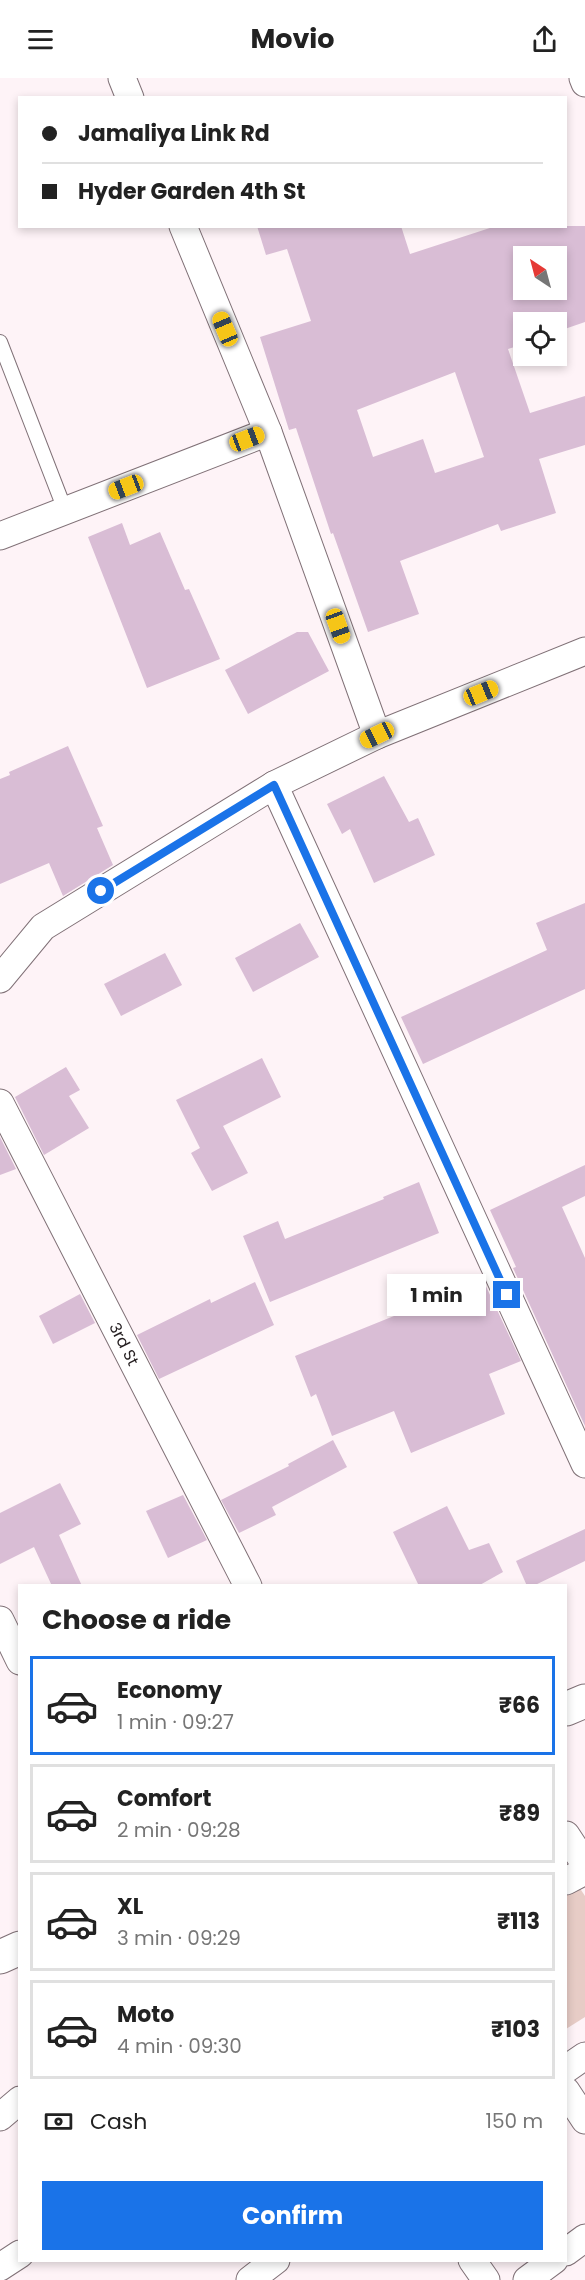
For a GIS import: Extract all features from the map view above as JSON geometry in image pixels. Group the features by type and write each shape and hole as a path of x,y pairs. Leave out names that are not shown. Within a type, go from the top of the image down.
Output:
{"street":[{"path":"122,78 129,96"},
{"path":"583,78 585,84"},
{"path":"184,228 268,432 377,735"},
{"path":"0,536 268,432"},
{"path":"0,979 43,927 274,785 377,735 585,651"},
{"path":"274,785 585,1464"},
{"name":"3rd St","path":"0,1103 247,1584"},
{"path":"0,1620 18,1656"},
{"path":"567,1709 585,1701"},
{"path":"567,1837 585,1864"},
{"path":"567,1880 585,1871"},
{"path":"0,1957 18,1949"},
{"path":"567,2068 585,2055"},
{"path":"567,2093 585,2120"},
{"path":"0,2117 18,2102"},
{"path":"567,2251 585,2238"},
{"path":"0,2267 18,2255"},
{"path":"250,2280 273,2262"},
{"path":"473,2262 486,2280"},
{"path":"527,2280 551,2262"}],"lane":[{"path":"0,342 65,510"}],"shaded area":[{"path":"575,1881 585,1896 585,2017 567,2028 567,1886"}],"building":[{"path":"585,226 585,322 567,328 567,312 513,312 513,347 508,349 530,413 585,396 585,445 539,459 556,513 501,531 498,524 400,561 419,614 368,632 333,533 331,534 296,428 289,430 260,337 311,321 287,249 266,255 258,228 402,228 410,254 490,228","holes":["455,372 484,457 435,473 423,439 373,457 357,410"]},
{"path":"122,523 130,545 160,532 185,590 189,589 220,659 147,688 88,537"},
{"path":"297,632 308,632 329,671 248,714 225,670"},
{"path":"68,746 103,826 97,828 113,865 63,896 49,863 0,884 0,779 10,775 9,772"},
{"path":"384,776 409,822 418,818 435,855 374,883 350,829 342,834 327,804"},
{"path":"585,903 585,989 423,1064 401,1017 547,950 536,923"},
{"path":"300,923 319,957 253,992 235,958"},
{"path":"165,953 182,985 121,1016 104,984"},
{"path":"262,1058 281,1097 223,1126 248,1173 212,1191 191,1153 200,1148 176,1100"},
{"path":"66,1067 80,1090 69,1096 89,1128 44,1155 15,1097"},
{"path":"0,1137 16,1169 0,1175"},
{"path":"585,1165 585,1196 562,1207 585,1258 585,1426 513,1268 516,1267 490,1210"},
{"path":"419,1182 439,1233 270,1302 243,1236 278,1221 285,1239 384,1199 383,1197"},
{"path":"483,1280 521,1361 489,1374 505,1414 411,1453 394,1411 332,1436 316,1394 311,1397 295,1356"},
{"path":"255,1282 274,1325 159,1379 137,1335 210,1299 211,1303"},
{"path":"80,1294 95,1323 53,1344 39,1316"},
{"path":"333,1440 347,1467 272,1507 276,1515 239,1533 221,1500 289,1466 288,1464"},
{"path":"60,1483 81,1524 59,1535 81,1584 51,1584 34,1547 0,1564 0,1513"},
{"path":"183,1495 207,1540 168,1558 146,1511"},
{"path":"447,1506 469,1550 489,1543 503,1572 482,1584 418,1584 393,1532"},
{"path":"585,1529 585,1561 537,1584 526,1584 516,1561"}],"route":[{"path":"101,891 274,785 507,1295"}]}
